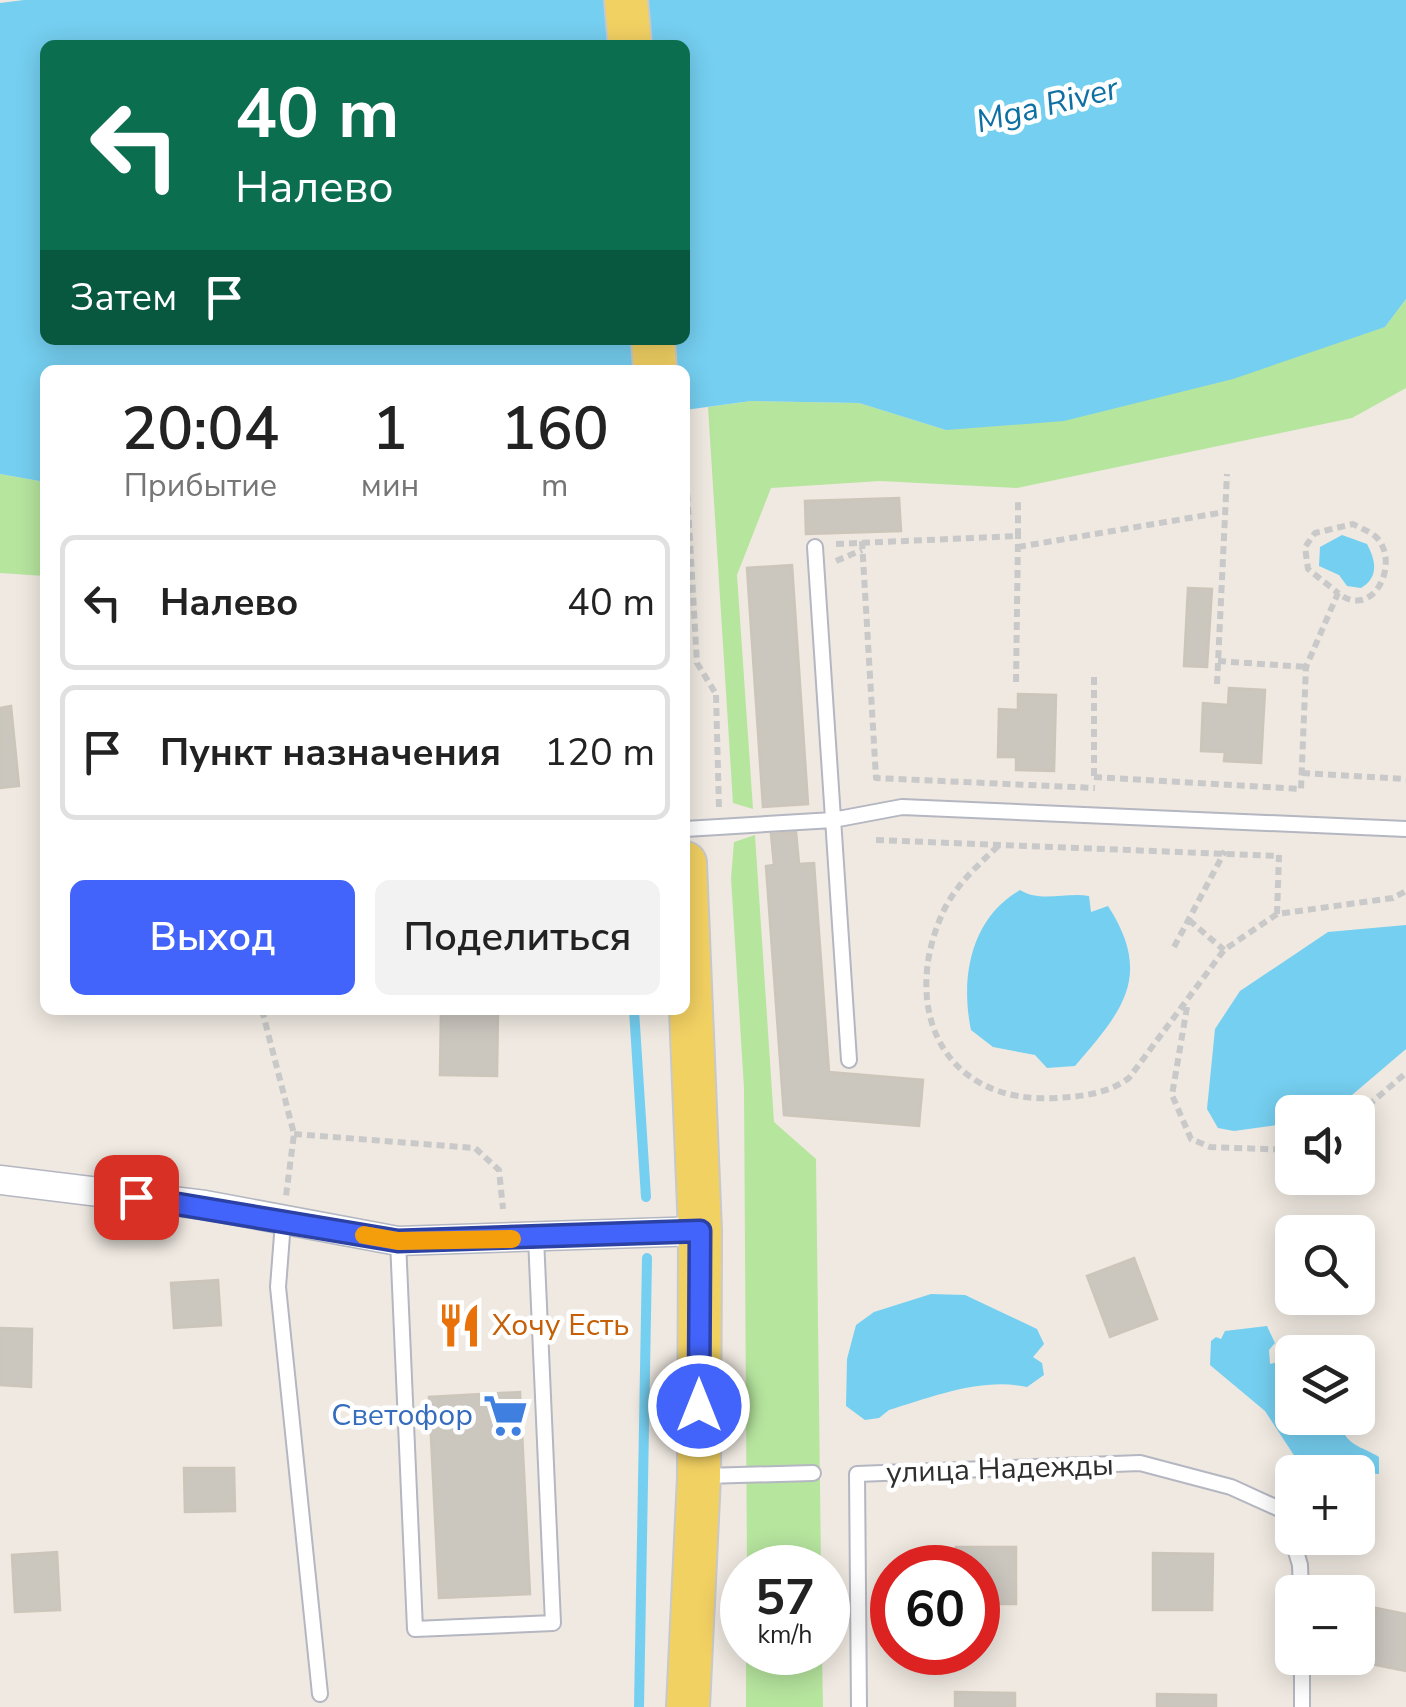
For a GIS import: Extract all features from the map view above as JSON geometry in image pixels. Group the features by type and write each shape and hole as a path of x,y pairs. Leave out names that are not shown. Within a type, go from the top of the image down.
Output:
{"main road":[{"path":"626,0 630,40"},
{"path":"688,1707 699,1476 700,1231 690,986"}],"street":[{"path":"0,1180 205,1205 398,1241 700,1231"}],"lane":[{"path":"815,546 849,1060"},
{"path":"690,829 834,820 902,807 1406,829"},
{"path":"283,1222 278,1287 320,1694"},
{"path":"398,1241 415,1629 553,1623 536,1238"},
{"name":"улица Надежды","path":"859,1707 856,1474 1140,1463 1231,1487 1284,1512 1300,1575"},
{"path":"699,1476 813,1474"},
{"path":"1302,1675 1302,1707"}],"path":[{"path":"1217,684 1227,474"},
{"path":"1016,682 1018,501"},
{"path":"1018,546 1225,512"},
{"path":"690,522 697,664 716,694"},
{"path":"1354,524 1376,537 1383,550 1384,576 1372,597 1361,603 1348,602 1338,593 1308,568 1305,547 1316,533 1354,524"},
{"path":"815,546 1018,536"},
{"path":"862,542 876,778 1095,788"},
{"path":"1094,777 1301,788 1306,667 1338,593"},
{"path":"1218,661 1306,667"},
{"path":"1094,677 1096,816"},
{"path":"1302,773 1406,779"},
{"path":"1174,947 1225,854 1225,821"},
{"path":"1277,914 1282,824"},
{"path":"876,840 1278,856"},
{"path":"998,846 972,871 946,906 932,942 926,976 930,1018 945,1056 954,1067 980,1083 1033,1100 1111,1091 1128,1078 1224,950 1277,914 1393,898 1406,891"},
{"path":"1188,920 1224,950"},
{"path":"1188,1000 1172,1095 1191,1139 1210,1146 1275,1149"},
{"path":"263,1015 294,1134 283,1222"},
{"path":"1375,1099 1406,1073"},
{"path":"294,1134 475,1148 499,1170 506,1239"}],"green space":[{"path":"1406,299 1406,388 1352,418 1017,488 880,481 771,488 737,575 753,809 733,803 708,407 751,401 859,403 946,430 1385,327"},
{"path":"0,474 40,481 40,576 0,573"},
{"path":"755,835 774,1122 816,1159 821,1545 747,1545 744,1088 731,878 734,842"},
{"path":"746,1675 822,1675 823,1707 746,1707"}],"water":[{"name":"Mga River","path":"1406,0 1406,299 1385,327 1233,379 1064,421 946,430 859,403 751,401 690,409 690,365 40,365 40,481 0,474 0,3"},
{"path":"1342,535 1367,544 1372,556 1373,574 1361,588 1347,586 1339,575 1319,566 1320,547"},
{"path":"1020,890 1045,897 1089,896 1091,912 1108,906 1129,953 1130,974 1118,1010 1075,1066 1047,1068 1035,1055 993,1047 971,1030 967,990 973,951 990,916"},
{"path":"1406,925 1406,1049 1352,1095 1275,1095 1275,1125 1234,1131 1218,1128 1207,1109 1215,1029 1240,991 1328,932"},
{"path":"931,1294 965,1295 1037,1329 1044,1344 1033,1357 1042,1363 1044,1375 1027,1387 992,1385 957,1390 865,1420 846,1406 847,1359 856,1325 874,1312"},
{"path":"1267,1326 1275,1343 1269,1350 1270,1364 1275,1363 1275,1426 1265,1411 1210,1365 1211,1341 1221,1339 1225,1331"},
{"path":"1281,1435 1345,1435 1375,1455 1294,1455"},
{"path":"1375,1455 1379,1457 1379,1474 1375,1474"}],"building":[{"path":"899,498 901,531 806,534 805,501"},
{"path":"792,565 808,804 763,807 747,568"},
{"path":"1188,588 1212,589 1207,667 1184,666"},
{"path":"1229,688 1265,690 1261,763 1224,761 1225,752 1201,751 1203,703 1228,705"},
{"path":"1018,694 1056,695 1054,771 1016,770 1016,757 998,757 999,709 1018,710"},
{"path":"11,706 19,786 0,788 0,708"},
{"path":"796,832 799,864 814,863 829,1072 923,1080 919,1126 784,1115 766,866 774,865 771,834"},
{"path":"441,1015 498,1015 497,1076 440,1075"},
{"path":"1134,1258 1157,1319 1110,1337 1087,1276"},
{"path":"218,1280 221,1325 174,1328 171,1283"},
{"path":"0,1328 32,1329 31,1387 0,1385"},
{"path":"520,1392 530,1594 439,1598 429,1397"},
{"path":"184,1468 234,1468 235,1511 185,1512"},
{"path":"1000,1547 1016,1547 1016,1604 1000,1604"},
{"path":"57,1552 60,1610 15,1612 12,1555"},
{"path":"1153,1553 1213,1554 1212,1610 1153,1610"},
{"path":"1376,1608 1406,1614 1406,1671 1375,1665"},
{"path":"955,1692 1015,1693 1015,1707 955,1707"},
{"path":"1157,1694 1216,1695 1216,1707 1157,1707"}],"waterway":[{"path":"634,1015 646,1197"},
{"path":"639,1707 647,1258"}],"slow traffic":[{"path":"364,1235 398,1241 512,1239"}],"place":[{"name":"Хочу Есть","path":"459,1325"},
{"name":"Светофор","path":"506,1415"}],"route":[{"path":"136,1197 205,1205 398,1241 700,1231 699,1406"}]}
